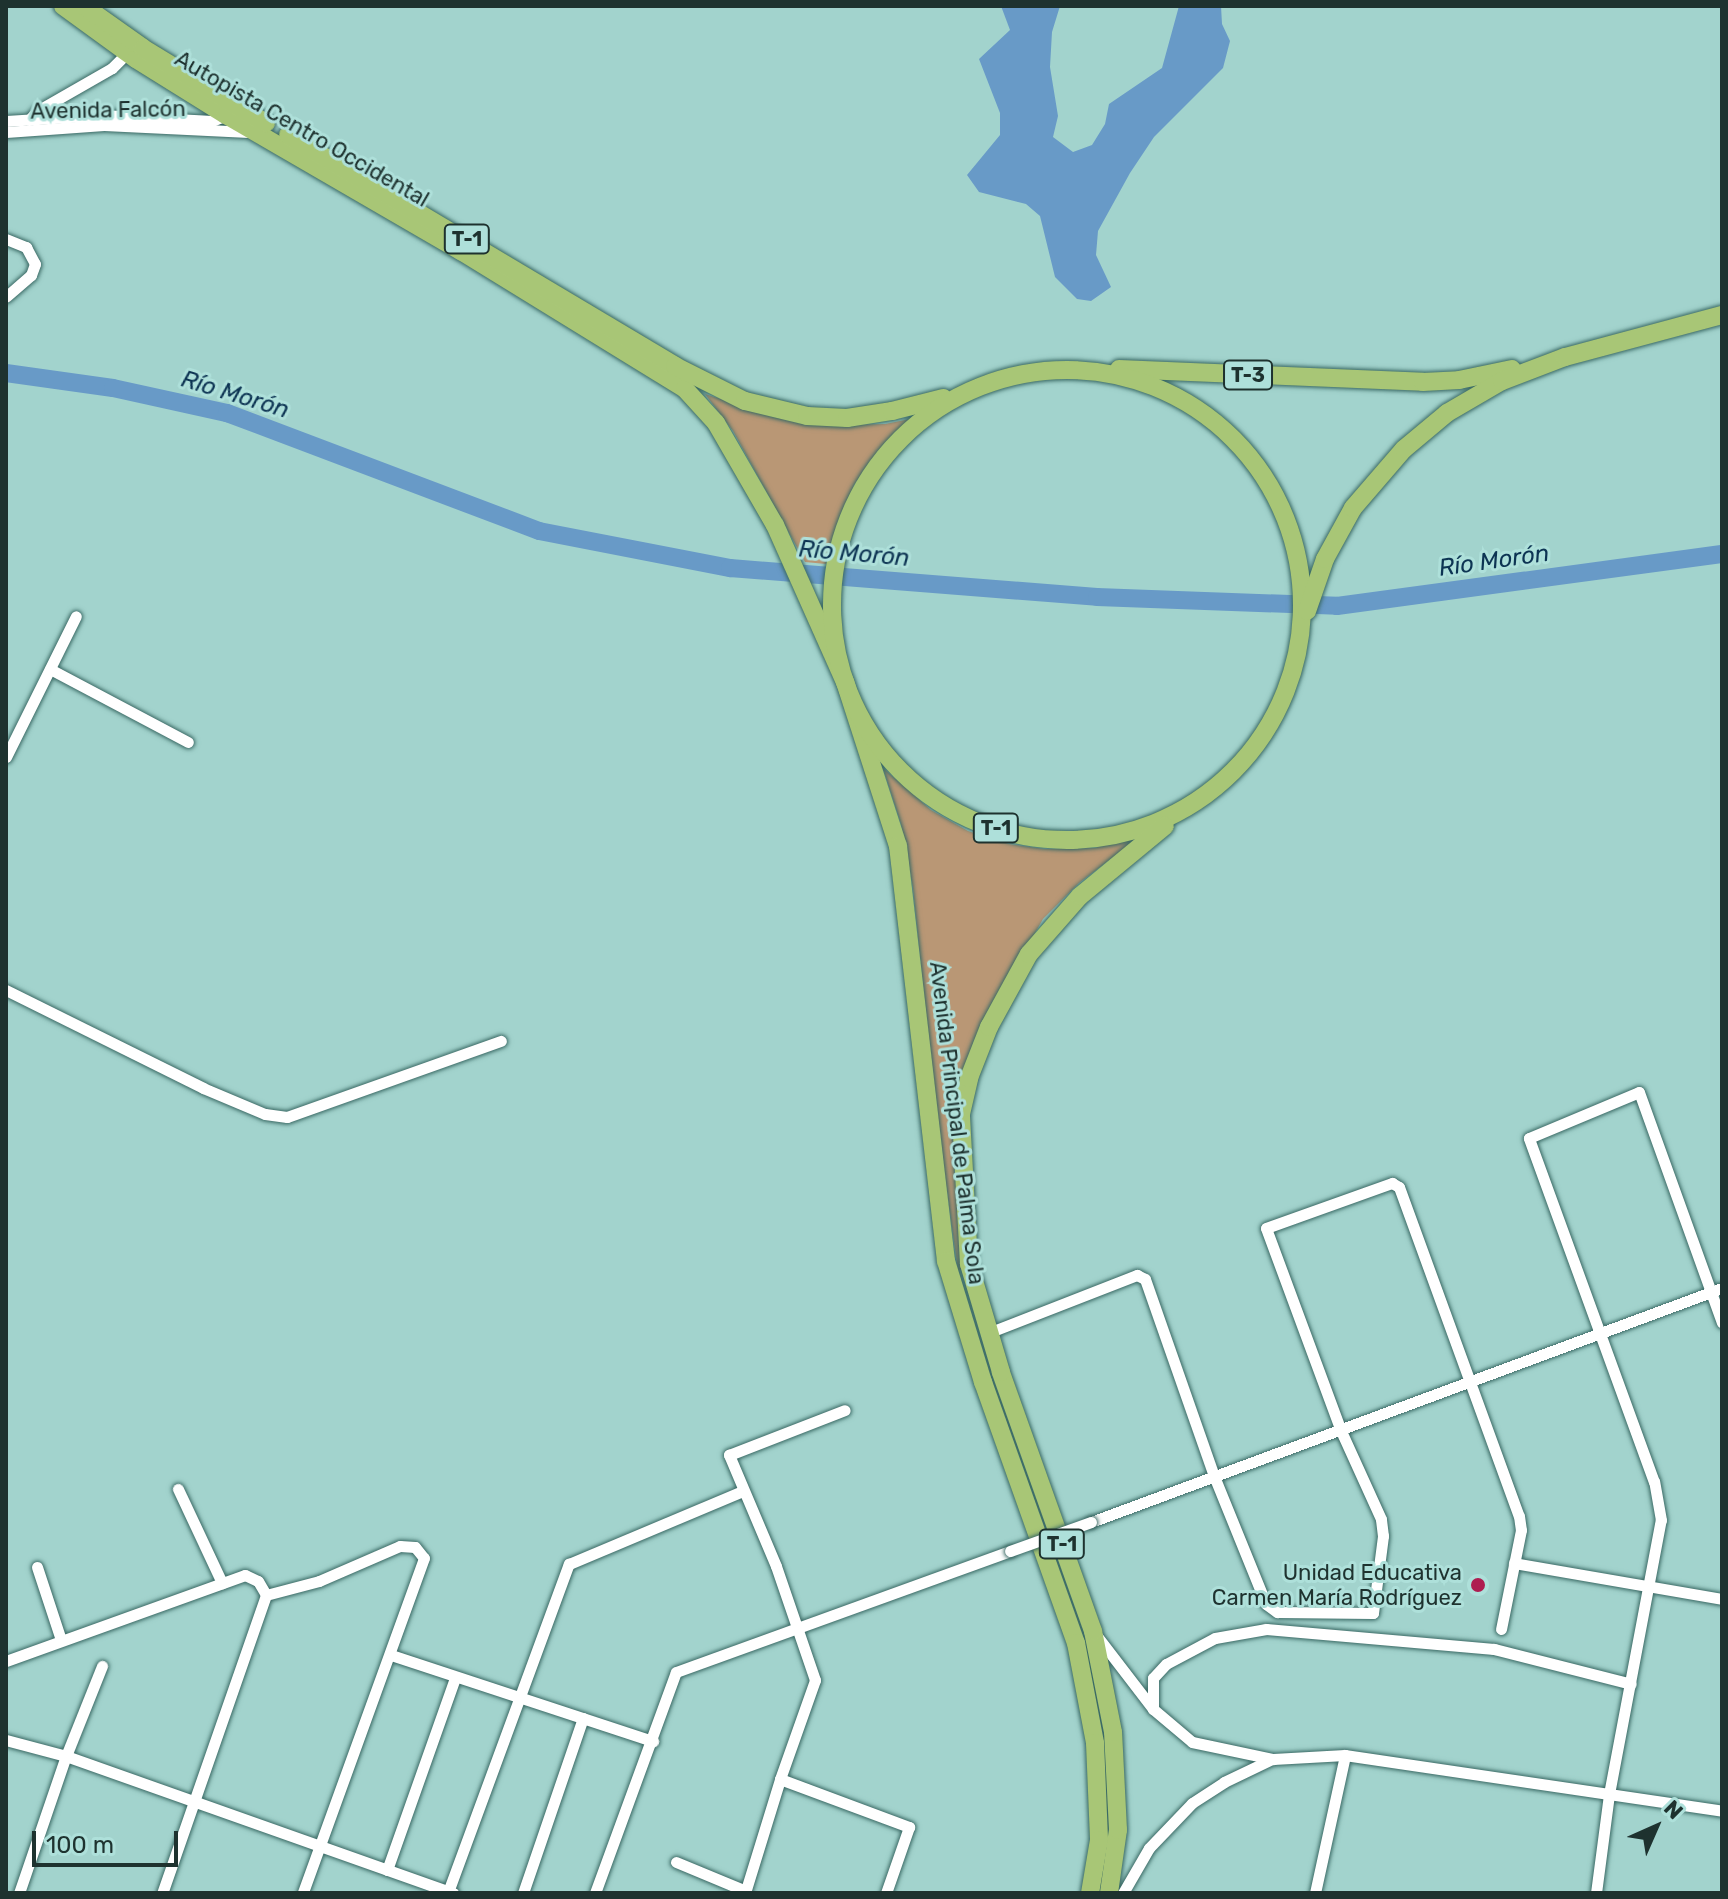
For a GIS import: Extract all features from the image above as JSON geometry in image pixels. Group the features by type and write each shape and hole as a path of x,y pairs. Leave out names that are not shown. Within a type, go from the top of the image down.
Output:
{"highway":[{"name":"Autopista Centro Occidental","path":"63,6 233,111 416,209 675,366 745,401 807,416 847,418 892,411 980,386"},
{"name":"Autopista Centro Occidental","path":"84,6 132,48"},
{"name":"Autopista Centro Occidental","path":"233,111 259,133 461,251 685,389 716,423 775,525 845,682"},
{"name":"T-3","path":"1072,370 1423,382 1459,380 1565,357 1722,315"},
{"name":"T-3","path":"1307,594 1344,523 1376,478 1404,449 1447,413 1488,388 1565,357"},
{"name":"T-1","path":"1072,370 1110,375 1155,388 1197,410 1226,434 1263,477 1281,511 1307,594 1299,640 1284,695 1267,728 1239,766 1204,797 1171,816 1118,835 1061,840 1005,831 953,810 907,776 871,733 845,682 836,645 832,601 835,567 843,533 857,498 888,451 930,413 980,386 1016,376 1072,370"},
{"name":"Avenida Principal de Palma Sola","path":"845,682 888,809 903,876 946,1261 983,1382 1076,1643 1095,1743 1099,1840 1090,1893"},
{"name":"Avenida Principal de Palma Sola","path":"1109,1893 1118,1830 1113,1732 1093,1631 988,1333 969,1264 961,1167 961,1114 981,1045 1015,976 1055,921 1098,879 1204,797"}],"street":[{"path":"29,120 37,111 112,68 132,48"},
{"name":"Avenida Falcón","path":"6,121 102,115 212,121 233,111"},
{"name":"Avenida Falcón","path":"6,132 104,125 259,133"},
{"path":"6,239 26,247 35,264 31,275 6,297"},
{"path":"6,757 76,616"},
{"path":"50,669 188,742"},
{"path":"6,990 203,1088 265,1114 287,1117 501,1041"},
{"path":"1596,1893 1609,1794 1661,1520 1654,1482 1529,1138 1639,1092 1716,1290 1722,1323"},
{"path":"988,1333 1137,1275 1145,1279 1214,1476 1266,1604 1277,1612 1373,1613 1383,1536 1381,1519 1341,1431 1266,1228 1392,1183 1399,1187 1519,1516 1514,1563 1501,1629"},
{"path":"595,1893 653,1741 662,1703 676,1672 1341,1431 1716,1290"},
{"path":"676,1862 746,1892 780,1779 815,1680 729,1455 845,1410"},
{"path":"178,1489 222,1583"},
{"path":"6,1740 66,1756 451,1892 569,1564 743,1491"},
{"path":"266,1595 319,1581 400,1546 415,1547 423,1555 424,1566 303,1893"},
{"path":"1514,1563 1722,1599"},
{"path":"37,1567 61,1640"},
{"path":"6,1661 222,1583 251,1576 266,1595"},
{"path":"162,1893 266,1595"},
{"path":"1153,1709 1153,1678 1166,1664 1215,1638 1266,1629 1494,1649 1631,1684"},
{"path":"1093,1631 1153,1709 1192,1742 1273,1759 1345,1755 1722,1811"},
{"path":"391,1655 653,1741"},
{"path":"19,1893 66,1756 102,1666"},
{"path":"387,1870 455,1678"},
{"path":"523,1893 583,1718"},
{"path":"1315,1893 1345,1755"},
{"path":"1123,1893 1149,1848 1192,1803 1224,1782 1273,1759"},
{"path":"780,1779 909,1827 886,1893"}],"shaded area":[{"path":"705,394 787,420 835,425 885,424 910,419 883,445 854,485 826,564 805,562 733,431"},
{"path":"883,768 931,810 968,831 1009,844 1045,849 1095,848 1136,835 1137,839 1079,883 1043,919 974,1040 958,1091 954,1165 963,1269 958,1270 936,1113 913,888 901,824"}],"water":[{"path":"1001,6 1060,6 1052,32 1050,67 1058,116 1053,137 1073,152 1092,145 1105,124 1109,104 1162,68 1179,6 1221,6 1222,24 1230,41 1223,68 1154,137 1130,173 1098,231 1096,255 1111,287 1091,301 1077,299 1055,277 1040,216 1026,204 979,192 967,175 1000,135 1000,113 979,59 1010,30"}],"waterway":[{"name":"Río Morón","path":"6,373 113,388 227,413 539,531 730,568 1097,597 1337,606 1722,554"}],"place":[{"name":"Unidad Educativa Carmen María Rodríguez","path":"1478,1585"}]}
